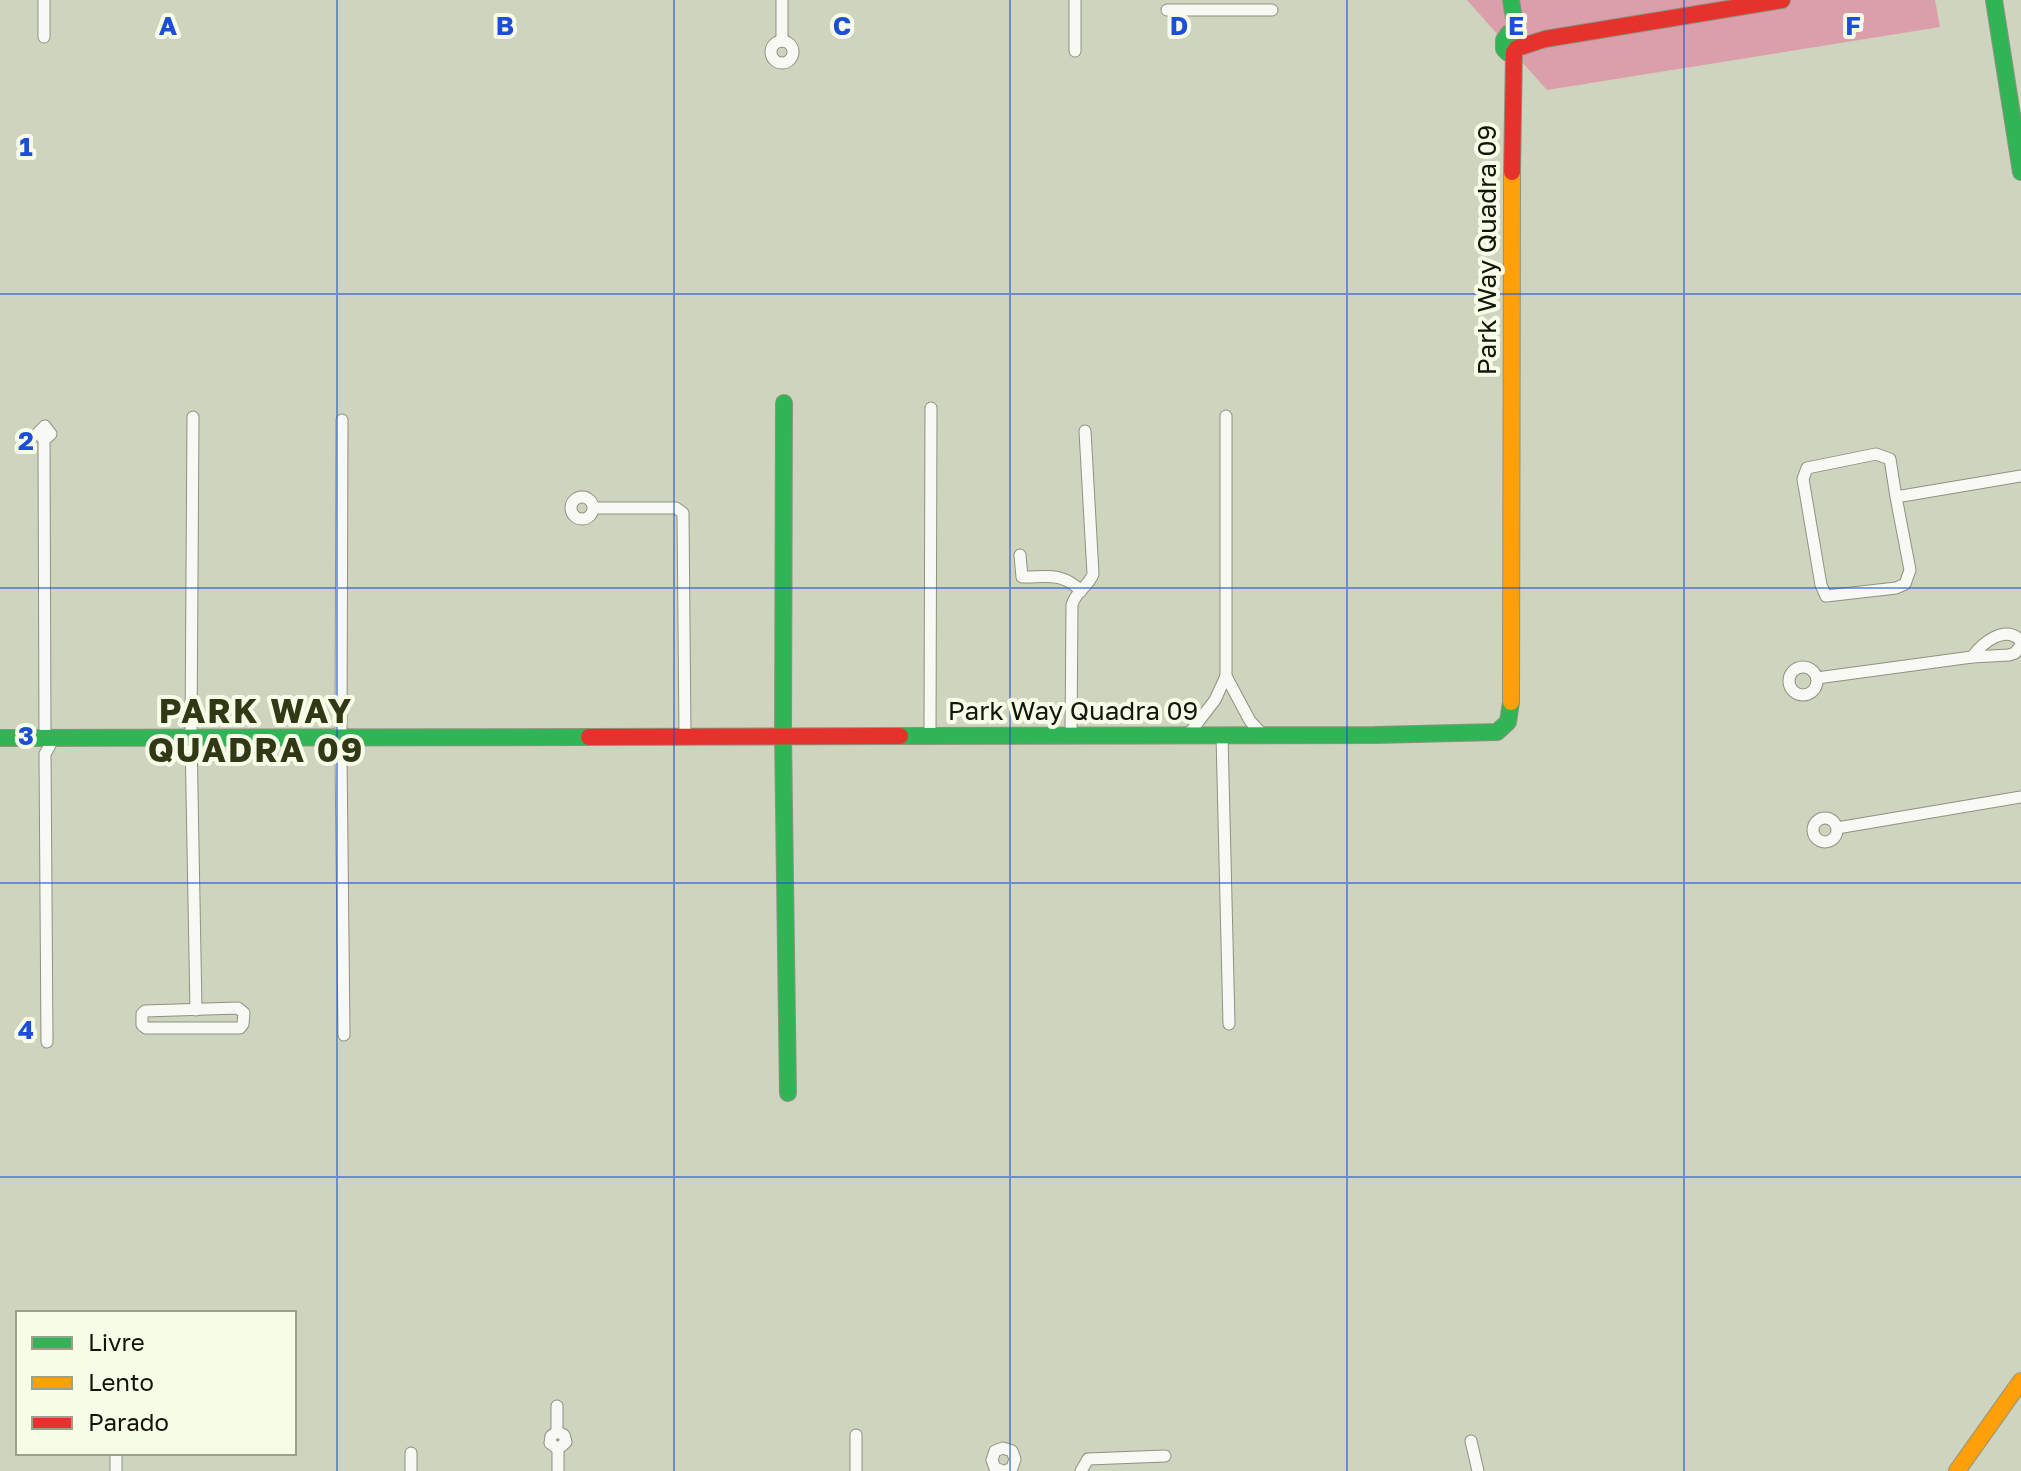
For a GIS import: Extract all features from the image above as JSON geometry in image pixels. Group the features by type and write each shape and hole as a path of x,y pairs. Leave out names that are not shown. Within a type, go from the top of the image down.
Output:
{"street":[{"path":"44,0 44,37"},
{"path":"782,0 782,41"},
{"path":"1075,0 1075,51"},
{"name":"Park Way Quadra 09","path":"0,738 44,742 191,736 341,735 1492,733 1504,727 1510,717 1513,43 1510,0"},
{"path":"1513,43 1782,0"},
{"path":"1993,4 2021,172"},
{"path":"1167,10 1215,5 1272,10"},
{"path":"784,403 783,736 788,1093"},
{"path":"930,736 931,408"},
{"path":"1188,735 1215,700 1226,676 1226,416"},
{"path":"193,417 191,736 196,1010"},
{"path":"342,420 344,1035"},
{"path":"1071,735 1071,616 1074,598 1092,579 1094,567 1085,431"},
{"path":"44,440 47,1042"},
{"path":"1876,454 1885,456 1892,466 1896,497 1909,579 1896,588 1826,596 1821,585 1804,471 1814,465 1876,454"},
{"path":"1896,497 2021,476"},
{"path":"594,508 676,508 683,513 685,736"},
{"path":"1020,555 1022,577 1061,577 1081,591"},
{"path":"1817,678 1972,657 2009,655 2015,653 2021,643 2015,636 2007,634 1987,639 1972,657"},
{"path":"1226,676 1250,721 1263,735"},
{"path":"1215,700 1238,701"},
{"path":"1222,735 1229,1024"},
{"path":"1837,828 2021,797"},
{"path":"241,1009 244,1013 243,1024 240,1028 146,1028 142,1025 145,1011 196,1010 241,1009"},
{"path":"1957,1471 2021,1381"},
{"path":"557,1406 557,1432 566,1439 565,1445 558,1449 558,1471"},
{"path":"856,1435 856,1471"},
{"path":"1471,1441 1478,1471"},
{"path":"411,1453 411,1471"},
{"path":"1081,1471 1088,1459 1165,1456"}],"shaded area":[{"path":"1467,0 1935,0 1940,27 1547,90"}],"traffic: fast":[{"path":"1511,0 1518,43 1514,52 1508,53 1504,49 1504,40 1509,33 1515,34"},
{"path":"1994,0 2021,172"},
{"path":"784,403 783,736 788,1093"},
{"path":"900,736 1497,732 1508,722 1511,702"},
{"path":"0,738 589,737"}],"traffic: slow":[{"path":"1511,702 1512,172"},
{"path":"1957,1471 2021,1381"}],"traffic: jam":[{"path":"1517,48 1545,39 1782,0"},
{"path":"1512,172 1514,52"},
{"path":"589,737 900,736"}],"district":[{"name":"PARK WAY QUADRA 09","path":"256,730"}]}
